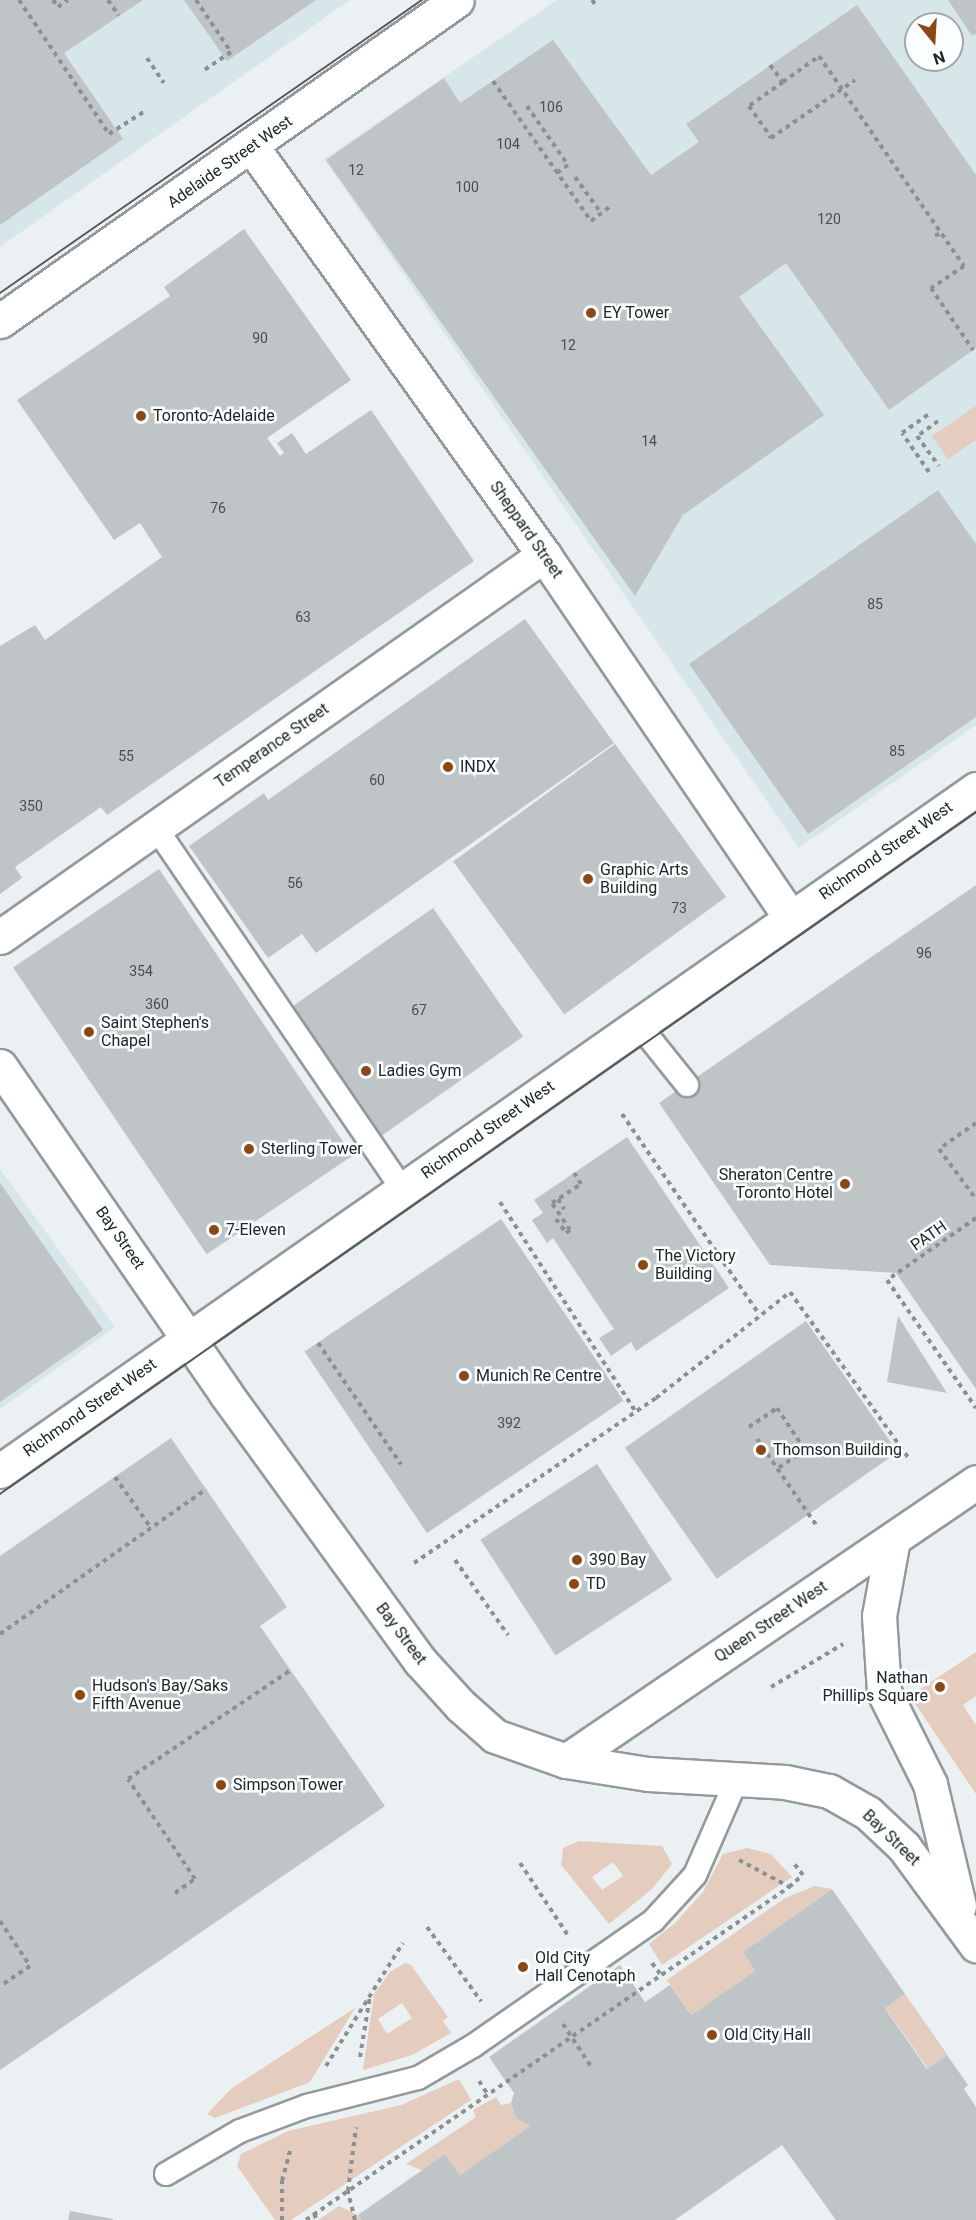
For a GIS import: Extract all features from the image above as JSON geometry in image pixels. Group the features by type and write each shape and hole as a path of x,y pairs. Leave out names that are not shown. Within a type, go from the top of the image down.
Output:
{"main road":[{"name":"Adelaide Street West","path":"0,321 252,147 457,0"},
{"name":"Sheppard Street","path":"252,147 544,555 791,918"},
{"name":"Temperance Street","path":"0,937 544,555"},
{"name":"Richmond Street West","path":"0,1471 976,789"},
{"name":"Bay Street","path":"0,1066 190,1339 420,1662 495,1736 566,1761 648,1774 738,1779 829,1791 868,1813 920,1865 970,1937"},
{"name":"Queen Street West","path":"566,1761 976,1482"},
{"path":"893,1539 879,1616 884,1692 930,1784 970,1937"}],"lane":[{"path":"156,828 403,1190"},
{"path":"639,1025 687,1085"},
{"path":"166,2174 240,2131 307,2106 418,2079 473,2046 652,1921 695,1875 738,1779"}],"path":[{"path":"19,0 110,134 145,111"},
{"path":"53,0 58,7 68,0"},
{"path":"108,0 119,16"},
{"path":"196,0 231,52 204,70"},
{"path":"855,80 771,138 749,106 819,57 942,234 964,266 931,288 973,350"},
{"path":"147,58 164,83"},
{"path":"771,65 783,82"},
{"path":"493,81 591,221 611,206"},
{"path":"527,106 568,165 557,173"},
{"path":"575,177 601,213"},
{"path":"934,235 942,234"},
{"path":"929,472 902,433 932,413"},
{"path":"938,421 917,436 939,466"},
{"path":"622,1114 759,1314"},
{"path":"976,1123 939,1149 976,1199"},
{"path":"556,1219 566,1233 570,1230 552,1203 581,1184 574,1173"},
{"path":"558,1199 564,1209"},
{"path":"500,1202 636,1412"},
{"name":"PATH","path":"976,1218 887,1280 976,1408"},
{"path":"414,1563 636,1412 790,1292 910,1461"},
{"path":"318,1343 401,1464"},
{"path":"748,1427 777,1408 805,1450 777,1468"},
{"path":"757,1439 816,1525"},
{"path":"115,1477 151,1528"},
{"path":"0,1634 206,1489"},
{"path":"455,1560 508,1635"},
{"path":"771,1687 851,1639"},
{"path":"175,1893 195,1879 128,1779 291,1670"},
{"path":"733,1852 755,1870 789,1887"},
{"path":"306,2220 789,1887 803,1875 792,1861"},
{"path":"520,1863 568,1936"},
{"path":"0,1921 30,1966 0,1986"},
{"path":"427,1927 479,1997"},
{"path":"568,2033 592,2068"},
{"path":"314,2214 317,2220"}],"shaded area":[{"path":"0,0 350,0 0,247"},
{"path":"557,0 976,0 976,725 799,848 324,159"},
{"path":"976,406 976,440 948,459 932,436"},
{"path":"0,1169 115,1327 0,1409"},
{"path":"976,1652 976,1696 963,1705 976,1725 976,1794 910,1696"},
{"path":"579,1841 662,1846 672,1864 652,1889 609,1924 561,1865 563,1848","holes":["613,1862 623,1876 602,1890 592,1877"]},
{"path":"747,1848 771,1854 792,1877 662,1965 649,1944 675,1923 703,1892 723,1854"},
{"path":"815,1886 832,1889 743,1952 755,1971 691,2015 667,1980 785,1898"},
{"path":"405,1963 411,1965 448,2017 443,2021 451,2033 412,2055 363,2070 374,1994 390,1972","holes":["402,2003 412,2018 387,2034 378,2019"]},
{"path":"905,1994 947,2055 928,2068 885,2008"},
{"path":"355,2008 310,2082 215,2118 207,2114 232,2088"},
{"path":"459,2079 471,2100 291,2220 275,2220 237,2166 241,2154 288,2131 401,2105"},
{"path":"496,2097 501,2105 511,2103 516,2118 530,2126 460,2175 445,2154 422,2170 406,2164 476,2117 473,2110"},
{"path":"339,2206 358,2215 362,2220 318,2220"}],"building":[{"path":"0,0 143,0 64,53 123,139 0,225"},
{"path":"184,0 316,0 227,61"},
{"path":"948,0 976,0 976,34 972,36 964,24 964,12 956,12"},
{"name":"EY Tower","path":"857,5 976,175 976,348 889,410 786,263 739,297 824,415 683,515 635,596 326,160 444,78 460,103 553,40 651,175 699,142 686,124"},
{"path":"244,229 351,380 267,438 280,456 284,453 277,443 292,433 306,454 371,410 474,561 107,815 101,807 15,867 22,878 0,894 0,646 35,625 45,640 162,557 140,523 114,540 17,400 170,296 164,287"},
{"path":"938,490 976,544 976,717 808,834 689,664"},
{"name":"INDX","path":"525,619 614,743 316,953 302,934 268,958 189,846 264,793 268,800"},
{"name":"Graphic Arts Building","path":"615,744 726,897 564,1014 453,862"},
{"path":"159,869 352,1156 207,1254 13,967"},
{"name":"Sheraton Centre Toronto Hotel","path":"976,885 976,1389 896,1273 770,1265 659,1103"},
{"path":"433,908 523,1037 381,1136 290,1008"},
{"name":"The Victory Building","path":"627,1137 729,1288 636,1351 631,1342 611,1356 599,1338 614,1329 553,1238 547,1243 532,1220 543,1213 534,1200"},
{"path":"0,1183 103,1330 0,1402"},
{"name":"Munich Re Centre","path":"501,1219 623,1401 427,1533 305,1352"},
{"path":"898,1316 947,1393 887,1382"},
{"name":"Thomson Building","path":"806,1321 898,1452 717,1579 625,1448"},
{"name":"Hudson's Bay/Saks Fifth Avenue","path":"171,1438 287,1607 260,1626 385,1806 0,2070 0,1556"},
{"name":"390 Bay","path":"597,1464 672,1580 556,1655 480,1540"},
{"name":"Old City Hall","path":"832,1889 905,1994 885,2008 927,2069 947,2055 968,2085 964,2089 976,2107 976,2220 836,2220 782,2145 675,2220 362,2220 358,2215 445,2154 460,2175 530,2126 516,2118 511,2103 514,2093 489,2057 620,1965 645,2002 670,1985 691,2015 755,1971 743,1952"},
{"path":"70,2211 113,2219 113,2220 68,2220"}],"tram line":[{"path":"0,293 422,0"},
{"path":"0,1494 976,812"}],"place":[{"name":"EY Tower","path":"591,313"},
{"name":"Toronto-Adelaide","path":"141,416"},
{"name":"INDX","path":"448,767"},
{"name":"Graphic Arts Building","path":"588,879"},
{"name":"Saint Stephen's Chapel","path":"89,1032"},
{"name":"Ladies Gym","path":"366,1071"},
{"name":"Sterling Tower","path":"249,1149"},
{"name":"Sheraton Centre Toronto Hotel","path":"845,1184"},
{"name":"7-Eleven","path":"214,1230"},
{"name":"The Victory Building","path":"643,1265"},
{"name":"Munich Re Centre","path":"464,1376"},
{"name":"Thomson Building","path":"761,1450"},
{"name":"390 Bay","path":"577,1560"},
{"name":"TD","path":"574,1584"},
{"name":"Nathan Phillips Square","path":"940,1687"},
{"name":"Hudson's Bay/Saks Fifth Avenue","path":"80,1695"},
{"name":"Simpson Tower","path":"221,1785"},
{"name":"Old City Hall Cenotaph","path":"523,1967"},
{"name":"Old City Hall","path":"712,2035"}]}
